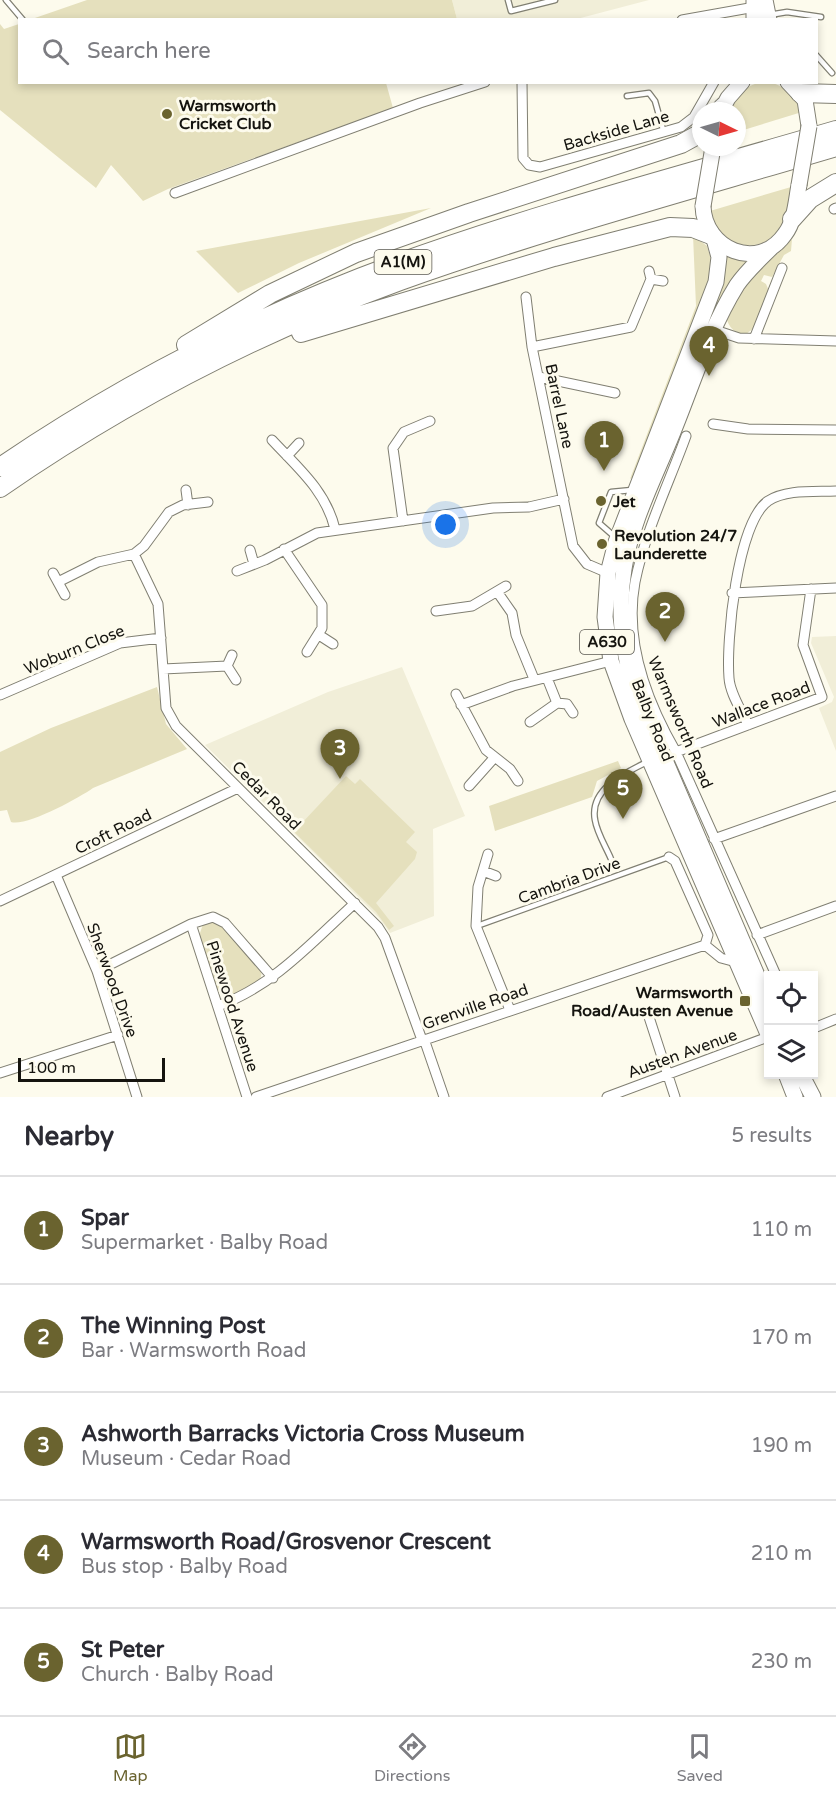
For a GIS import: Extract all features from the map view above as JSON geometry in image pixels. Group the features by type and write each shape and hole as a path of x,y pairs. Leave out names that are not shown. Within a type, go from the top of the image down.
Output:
{"highway":[{"path":"792,86 836,94"},
{"name":"A1(M)","path":"0,467 87,411 187,357 317,296 377,272 537,218 836,130"},
{"path":"87,411 160,359 270,294 324,267 397,237 681,144 692,138"},
{"name":"A1(M)","path":"0,488 103,423 202,368 266,337 400,281 537,236 836,147"},
{"path":"792,219 810,199 836,183"},
{"path":"103,423 218,367 310,330 563,255 670,227 693,228 713,237"}],"main road":[{"path":"727,102 738,85"},
{"path":"792,86 808,108 809,126 792,219"},
{"name":"Balby Road","path":"711,156 703,206 705,221 713,237 719,264 716,282 617,539 608,573 605,617 611,662 650,760 764,1027"},
{"name":"Balby Road","path":"764,987 635,690 622,645 621,627 624,567 633,533 715,330 739,283 785,236 792,219"},
{"path":"713,237 736,253 754,254 771,248"},
{"path":"788,1079 795,1097"},
{"path":"804,1079 813,1097"}],"street":[{"path":"702,18 760,11"},
{"path":"174,193 420,103 479,84"},
{"name":"Backside Lane","path":"522,84 523,158 530,165 540,167 681,127 694,117 713,84"},
{"path":"754,339 772,282 782,268"},
{"path":"532,347 631,327 635,323 650,275 663,281"},
{"name":"Barrel Lane","path":"526,297 532,347 573,546 587,564 608,573"},
{"path":"715,330 739,338 836,341"},
{"path":"539,377 615,393"},
{"path":"403,521 393,448 404,432 430,421"},
{"path":"713,424 748,429 836,429"},
{"name":"Warmsworth Road","path":"686,436 643,553 633,603 633,627 640,670 665,733 676,752 774,971"},
{"path":"272,441 317,488 332,514 335,529"},
{"path":"287,456 299,443"},
{"path":"186,490 188,505"},
{"path":"748,726 729,679 732,593 760,508 770,500 781,496 836,491"},
{"path":"237,571 304,538 335,529 493,508 529,507 564,499"},
{"path":"65,595 56,577 98,562 134,554 144,546 169,513 188,505 208,502"},
{"path":"284,549 319,597 324,612 322,628 307,652"},
{"path":"250,550 254,564"},
{"name":"Cedar Road","path":"134,554 156,596 166,708 176,726 355,903 385,938 444,1097"},
{"path":"436,611 472,606 498,593 506,586"},
{"path":"732,593 836,588"},
{"name":"Wallace Road","path":"676,752 822,697 803,645 811,589"},
{"path":"498,593 512,613 516,634 534,680"},
{"path":"318,635 333,644"},
{"name":"Woburn Close","path":"0,695 120,644 161,638"},
{"path":"227,666 232,655"},
{"path":"461,705 534,680 611,662"},
{"path":"163,669 227,666"},
{"path":"227,666 236,680"},
{"path":"547,678 557,703"},
{"path":"456,694 481,743 494,758 510,769 518,781"},
{"path":"530,722 557,703 567,704 573,713"},
{"path":"469,786 494,758"},
{"name":"Croft Road","path":"0,901 238,788"},
{"path":"714,839 836,796"},
{"path":"488,854 475,906 476,926 510,1010"},
{"path":"669,857 675,861 708,935 705,945 722,958 736,962"},
{"path":"483,871 496,876"},
{"name":"Sherwood Drive","path":"56,875 98,971 138,1097"},
{"path":"218,1006 246,996 273,978 355,903"},
{"path":"757,935 836,906"},
{"path":"98,971 208,917 219,918 273,978"},
{"name":"Pinewood Avenue","path":"191,924 247,1097"},
{"name":"Grenville Road","path":"256,1097 705,945"},
{"path":"648,1014 675,1097"},
{"path":"818,1026 836,1019"},
{"path":"0,1073 118,1035"},
{"name":"Austen Avenue","path":"607,1097 764,1038"}],"lane":[{"path":"6,0 21,18"},
{"path":"507,0 511,11 555,0"},
{"path":"760,11 821,17"},
{"path":"818,57 831,73"},
{"path":"818,68 824,64"},
{"path":"627,96 650,93 655,101 664,133"},
{"path":"617,539 599,523 610,492 635,490"},
{"path":"611,859 595,821 598,800 605,788 615,780 650,760"},
{"name":"Cambria Drive","path":"476,926 669,857"}],"shaded area":[{"path":"87,0 452,0 457,18 35,18"},
{"path":"452,0 649,0 581,18 457,18"},
{"path":"0,24 4,29 18,24 18,84 386,84 393,108 168,189 143,201 111,165 96,188 0,110"},
{"path":"754,84 776,84 789,92 802,112 746,129 746,102 736,102 744,90"},
{"path":"791,187 784,223 772,237 762,243 740,244 729,240 713,223 710,211"},
{"path":"431,208 299,263 238,293 196,251"},
{"path":"693,235 707,246 714,269 636,475 630,479 696,306"},
{"path":"792,239 791,251 784,255 772,277 764,275 761,281 766,284 769,291 754,328 746,334 736,332 726,317 755,275"},
{"path":"725,253 752,258 703,332 724,276"},
{"path":"836,636 836,751 819,708 832,702 834,697 811,643 812,637"},
{"path":"402,667 465,816 433,829 434,916 390,933 379,918 284,823 282,813 273,812 205,745 328,692"},
{"path":"157,687 166,724 187,749 93,788 65,804 28,820 11,822 7,810 0,811 0,752 51,728"},
{"path":"618,761 621,768 597,781 592,797 495,831 489,806"},
{"path":"346,776 355,784 360,779 415,832 406,842 417,852 415,859 376,903 394,926 389,930 376,912 289,827 301,824"},
{"path":"212,920 219,923 261,969 260,980 256,985 229,998 217,991 199,936 203,924"}],"place":[{"name":"Warmsworth Cricket Club","path":"167,114"},
{"name":"Warmsworth Road/Grosvenor Crescent","path":"709,376"},
{"name":"Spar","path":"604,471"},
{"name":"Jet","path":"601,501"},
{"name":"Revolution 24/7 Launderette","path":"602,544"},
{"name":"The Winning Post","path":"665,642"},
{"name":"Ashworth Barracks Victoria Cross Museum","path":"340,779"},
{"name":"St Peter","path":"623,819"},
{"name":"Warmsworth Road/Austen Avenue","path":"745,1001"}]}
